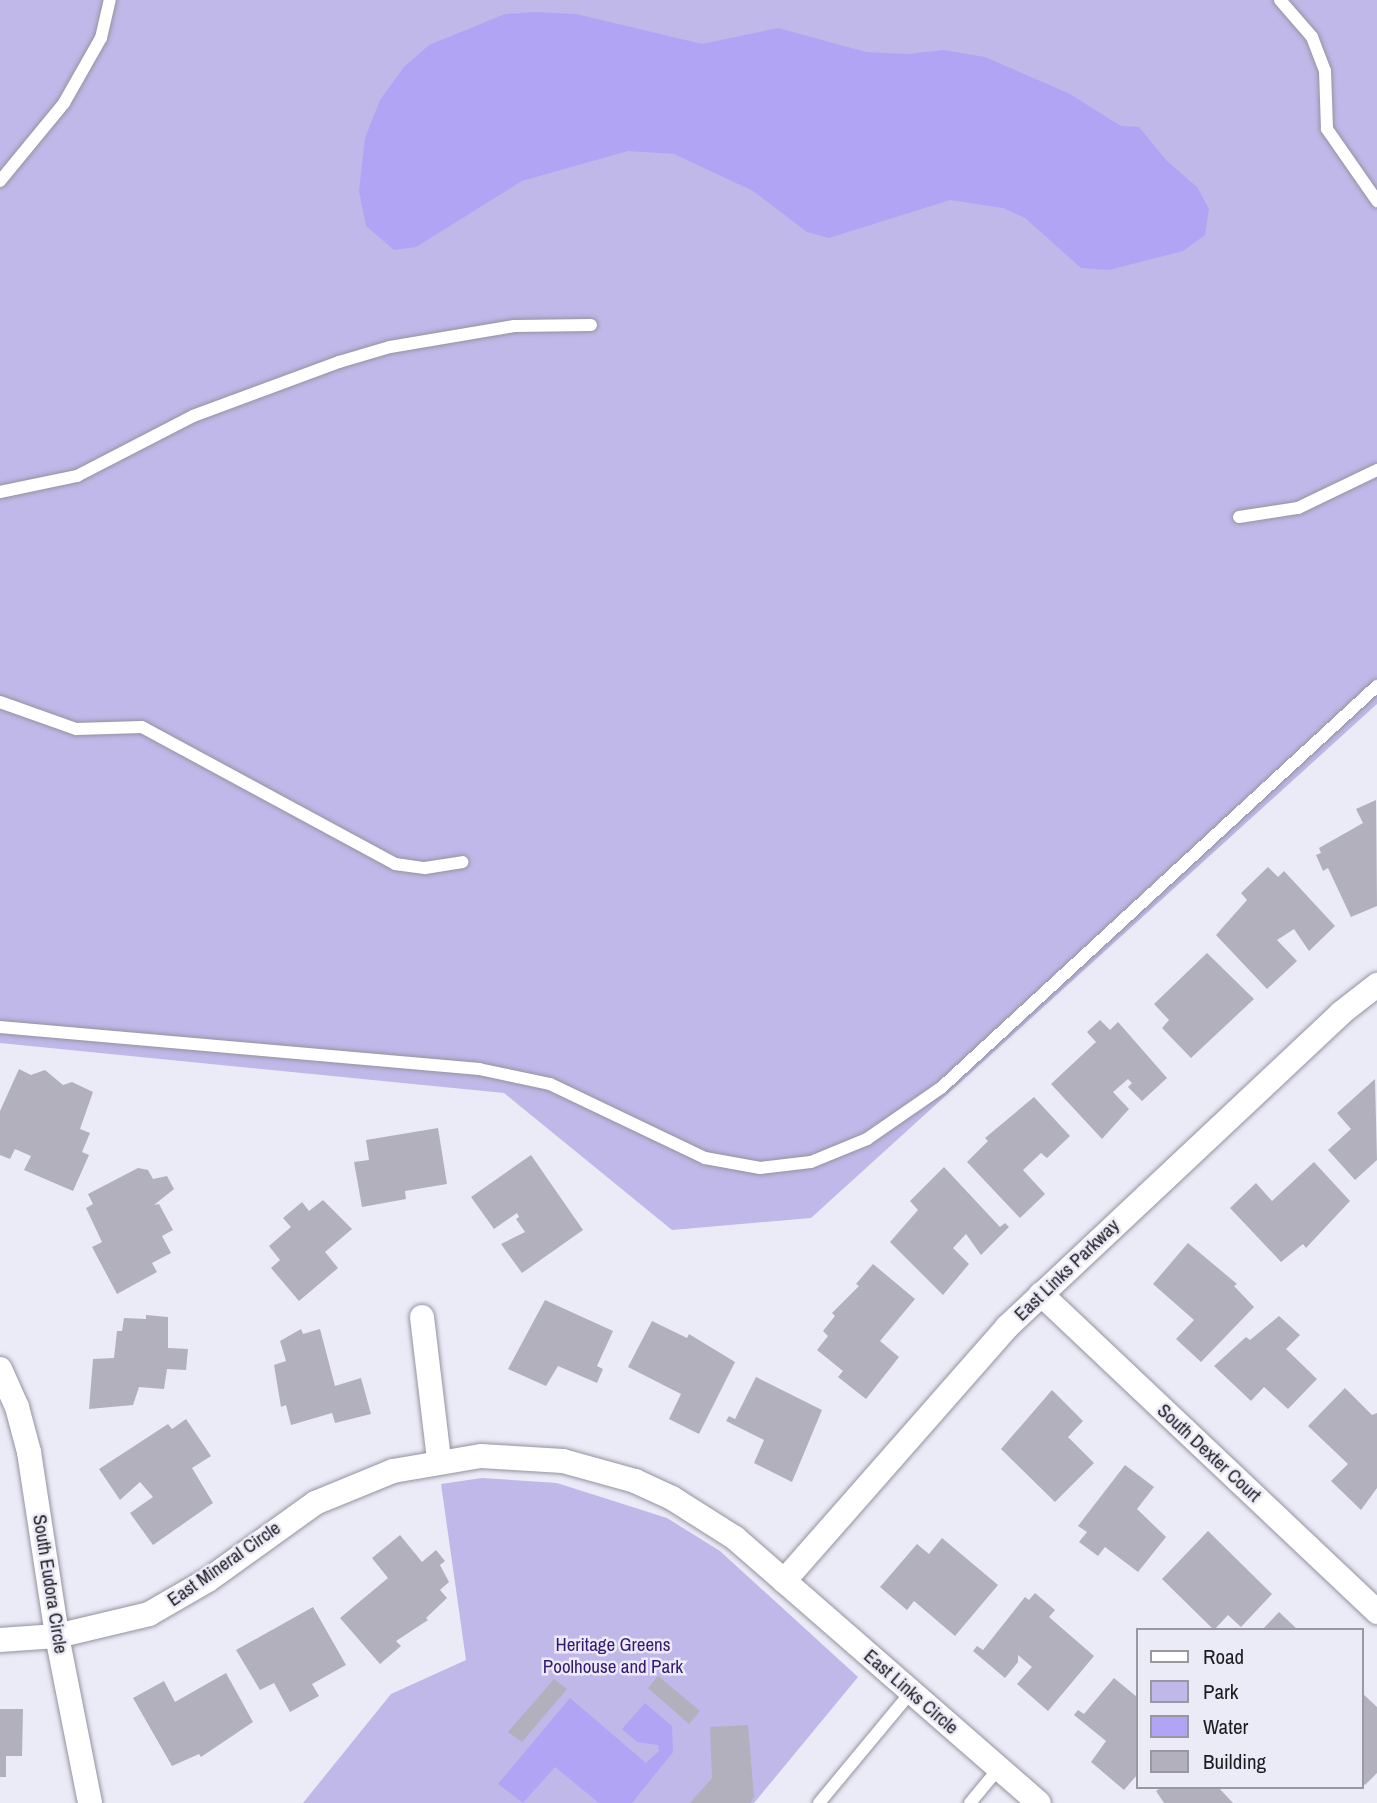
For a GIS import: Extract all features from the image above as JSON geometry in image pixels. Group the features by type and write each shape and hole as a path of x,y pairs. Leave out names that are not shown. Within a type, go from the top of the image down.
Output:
{"street":[{"name":"East Links Parkway","path":"784,1581 1041,1294 1341,1013 1377,985"},
{"name":"South Dexter Court","path":"1041,1294 1377,1612"},
{"path":"422,1317 439,1460"},
{"name":"South Eudora Circle","path":"0,1369 17,1406 29,1452 57,1636 90,1803"},
{"name":"East Mineral Circle","path":"0,1640 57,1636 149,1614 208,1580 315,1503 351,1485 439,1460 525,1456 563,1461 635,1481 705,1518 784,1581"},
{"name":"East Links Circle","path":"784,1581 1039,1803"}],"lane":[{"path":"0,181 64,103 101,38 110,0"},
{"path":"1280,0 1312,37 1325,71 1327,129 1377,201"},
{"path":"0,492 77,476 193,416 339,362 390,347 548,322 591,325"},
{"path":"1240,517 1297,508 1377,470"},
{"path":"0,1027 479,1069 550,1084 705,1158 760,1168 811,1162 867,1139 942,1087 1377,686"},
{"path":"0,702 76,729 142,727 395,864 425,868 463,862"},
{"path":"819,1803 911,1692"},
{"path":"970,1803 999,1768"}],"green space":[{"path":"0,0 1377,0 1377,704 811,1218 672,1230 504,1093 0,1043"},
{"name":"Heritage Greens Poolhouse and Park","path":"482,1478 557,1483 667,1518 720,1551 858,1677 754,1803 303,1803 391,1694 466,1660 441,1484"}],"water":[{"path":"505,14 576,14 702,44 778,28 866,52 908,54 943,50 985,57 1070,94 1121,126 1139,127 1166,160 1197,187 1209,209 1205,235 1183,251 1109,270 1081,268 1025,218 1003,208 950,200 829,238 807,232 753,191 674,154 628,151 522,181 416,247 394,250 366,226 359,191 365,138 380,100 404,67 429,45"},
{"path":"570,1698 646,1763 659,1751 658,1745 637,1742 622,1729 645,1703 672,1726 673,1752 632,1803 599,1803 555,1767 523,1803 498,1784"}],"building":[{"path":"1376,800 1377,906 1351,917 1328,868 1323,871 1316,855 1321,853 1319,848 1363,823 1356,809"},
{"path":"1268,867 1278,877 1284,871 1335,926 1309,951 1294,929 1277,940 1297,961 1267,989 1216,935 1247,900 1241,893"},
{"path":"1207,953 1254,999 1191,1058 1162,1028 1169,1020 1154,1004"},
{"path":"1100,1020 1110,1030 1118,1022 1167,1078 1142,1101 1128,1087 1132,1083 1128,1079 1113,1092 1129,1109 1102,1139 1051,1084 1096,1042 1087,1032"},
{"path":"19,1069 31,1075 45,1070 63,1085 72,1082 93,1092 80,1129 90,1133 82,1152 89,1155 73,1191 24,1170 31,1156 15,1149 10,1159 0,1155 0,1111"},
{"path":"1375,1079 1377,1160 1355,1180 1328,1150 1351,1129 1337,1113"},
{"path":"1034,1097 1070,1136 1047,1158 1041,1153 1023,1170 1045,1194 1020,1218 967,1162 988,1141 985,1138"},
{"path":"438,1128 447,1184 405,1191 406,1199 362,1207 354,1162 369,1160 366,1140"},
{"path":"531,1155 583,1230 522,1273 501,1244 525,1232 516,1219 519,1217 517,1213 494,1229 471,1197"},
{"path":"1314,1162 1350,1201 1306,1248 1303,1244 1281,1262 1230,1208 1256,1183 1272,1201"},
{"path":"944,1167 1000,1227 1005,1223 1009,1227 981,1255 966,1234 953,1248 969,1264 943,1295 890,1242 918,1210 910,1201"},
{"path":"138,1168 148,1170 153,1179 167,1176 174,1189 154,1205 159,1204 173,1230 162,1236 171,1253 152,1263 157,1272 117,1294 92,1247 102,1242 86,1208 93,1204 88,1194"},
{"path":"323,1200 352,1229 325,1252 338,1268 299,1301 271,1268 280,1260 269,1246 291,1227 283,1218 302,1202 309,1211"},
{"path":"1188,1243 1237,1284 1234,1286 1254,1307 1201,1362 1176,1339 1194,1320 1153,1284"},
{"path":"873,1264 915,1299 880,1341 899,1357 866,1399 838,1377 843,1371 817,1350 828,1336 823,1331 835,1316 832,1313 859,1286 856,1284"},
{"path":"545,1300 613,1331 597,1366 603,1369 597,1383 558,1366 546,1386 508,1369"},
{"path":"146,1315 168,1317 168,1348 188,1349 186,1370 167,1369 164,1389 139,1387 133,1405 89,1409 93,1359 114,1358 117,1331 122,1331 124,1318 146,1319"},
{"path":"1279,1316 1300,1335 1286,1349 1317,1379 1288,1409 1264,1387 1251,1401 1214,1366 1246,1337 1250,1340"},
{"path":"652,1321 687,1338 689,1334 735,1362 699,1434 669,1419 681,1394 628,1367"},
{"path":"301,1329 303,1334 320,1329 335,1386 361,1378 371,1414 335,1423 332,1413 291,1425 286,1405 281,1407 274,1365 286,1361 280,1341"},
{"path":"756,1377 822,1410 792,1482 754,1463 764,1440 726,1421 729,1416 735,1419"},
{"path":"1345,1388 1372,1415 1377,1413 1377,1488 1361,1510 1331,1481 1348,1464 1308,1426"},
{"path":"1052,1390 1083,1421 1068,1437 1094,1463 1055,1502 1001,1449"},
{"path":"186,1419 211,1456 192,1468 213,1503 153,1545 130,1513 153,1497 140,1482 120,1500 99,1469 168,1424 172,1429"},
{"path":"1125,1465 1154,1487 1137,1509 1166,1537 1138,1572 1105,1547 1098,1556 1079,1542 1087,1532 1078,1526"},
{"path":"1208,1531 1272,1594 1241,1627 1228,1615 1216,1628 1212,1628 1162,1579"},
{"path":"400,1535 422,1562 436,1550 445,1561 440,1565 449,1582 440,1590 447,1598 426,1618 428,1620 396,1641 401,1646 380,1664 340,1618 388,1578 372,1558"},
{"path":"942,1538 998,1585 955,1636 914,1601 907,1610 880,1587 917,1544 929,1554"},
{"path":"1035,1593 1055,1610 1049,1617 1094,1656 1048,1711 1017,1684 1032,1667 1018,1655 1018,1662 1005,1678 973,1651 977,1646 983,1650 1025,1597 1029,1600"},
{"path":"313,1607 346,1665 312,1684 319,1696 290,1712 274,1683 260,1690 236,1650"},
{"path":"1279,1612 1296,1628 1264,1628"},
{"path":"226,1673 253,1722 201,1757 199,1754 172,1766 133,1698 164,1681 175,1702"},
{"path":"658,1676 700,1711 689,1724 648,1688"},
{"path":"1114,1678 1136,1696 1136,1776 1124,1790 1091,1762 1106,1741 1074,1715 1078,1710 1084,1714"},
{"path":"554,1679 567,1689 522,1742 508,1732"},
{"path":"1363,1694 1377,1707 1377,1773 1365,1785"},
{"path":"0,1709 23,1709 22,1756 6,1756 6,1777 0,1777"},
{"path":"748,1725 754,1797 750,1803 690,1803 712,1778 710,1727"},
{"path":"1220,1789 1233,1803 1164,1803 1156,1791"}]}
